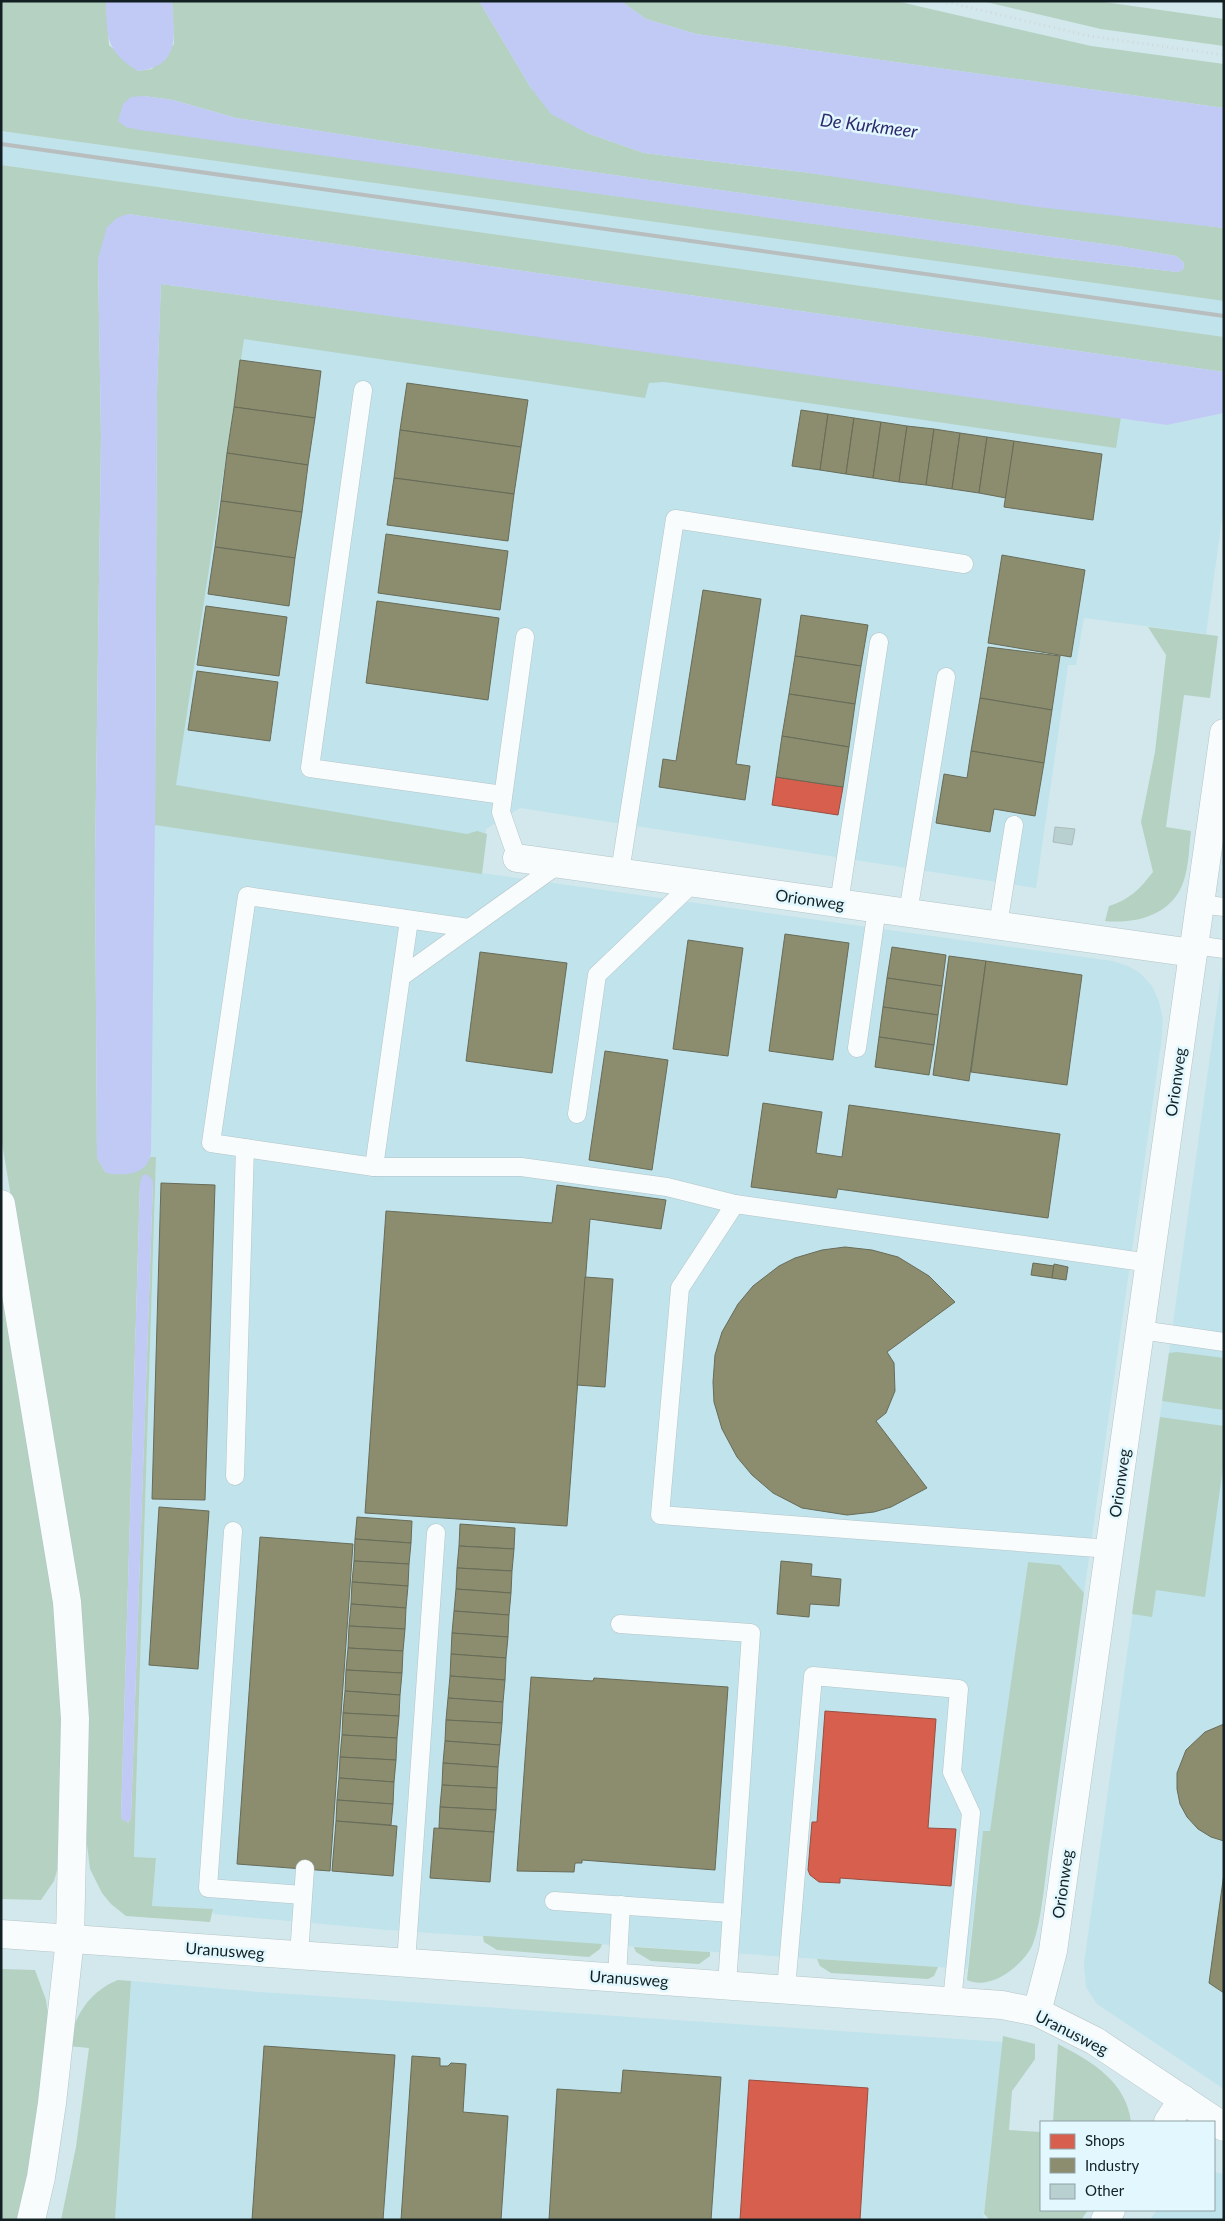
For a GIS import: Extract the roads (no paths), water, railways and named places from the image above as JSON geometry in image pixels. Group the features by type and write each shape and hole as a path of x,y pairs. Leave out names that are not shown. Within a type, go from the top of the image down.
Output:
{"street":[{"name":"Orionweg","path":"1036,2012 1053,1951 1193,949 1212,906 1224,733"},
{"name":"Orionweg","path":"517,858 908,913 1193,949"},
{"path":"1,1204 67,1602 73,1663 75,1719 70,1939 52,2103 41,2177 31,2220"},
{"name":"Uranusweg","path":"1,1934 1002,2005 1036,2012 1095,2041 1215,2121"},
{"path":"1169,2121 1183,2100"}],"lane":[{"path":"363,390 310,768 503,795"},
{"path":"620,872 676,519 964,564"},
{"path":"517,858 501,812 525,637"},
{"path":"839,903 879,642"},
{"path":"908,913 946,677"},
{"path":"998,925 1014,825"},
{"path":"401,977 559,864"},
{"path":"577,1114 597,975 693,883"},
{"path":"469,928 247,896 211,1143 374,1167 521,1167 667,1187 735,1204 1150,1264"},
{"path":"857,1048 877,908"},
{"path":"374,1167 409,920"},
{"path":"1193,949 1224,949"},
{"path":"235,1476 245,1148"},
{"path":"735,1204 680,1288 660,1515 1110,1549"},
{"path":"1141,1330 1224,1342"},
{"path":"233,1531 208,1888 303,1895"},
{"path":"406,1963 436,1533"},
{"path":"620,1624 751,1633 727,1985"},
{"path":"786,1989 813,1676 959,1689 952,1772 971,1814 952,2001"},
{"path":"299,1955 305,1869"},
{"path":"554,1901 732,1913"},
{"path":"616,1977 621,1905"}],"water":[{"path":"106,1 172,1 174,37 169,56 162,63 152,68 138,71 127,64 119,57 110,42"},
{"name":"De Kurkmeer","path":"479,1 621,1 646,19 696,34 1224,108 1224,228 1038,207 802,172 644,153 587,133 551,114 531,88"},
{"path":"144,96 173,100 236,118 493,158 1118,246 1176,256 1184,263 1183,270 1177,272 1051,257 140,130 126,127 118,121 123,104 131,97"},
{"path":"128,214 1224,372 1224,413 1167,425 161,284 157,390 151,1152 145,1166 134,1173 106,1173 97,1158 95,862 101,438 98,259 107,227 117,218"},
{"path":"146,1174 153,1182 131,1818 128,1823 121,1818 140,1183 142,1176"}],"railway":[{"path":"1,144 1224,316"}]}
